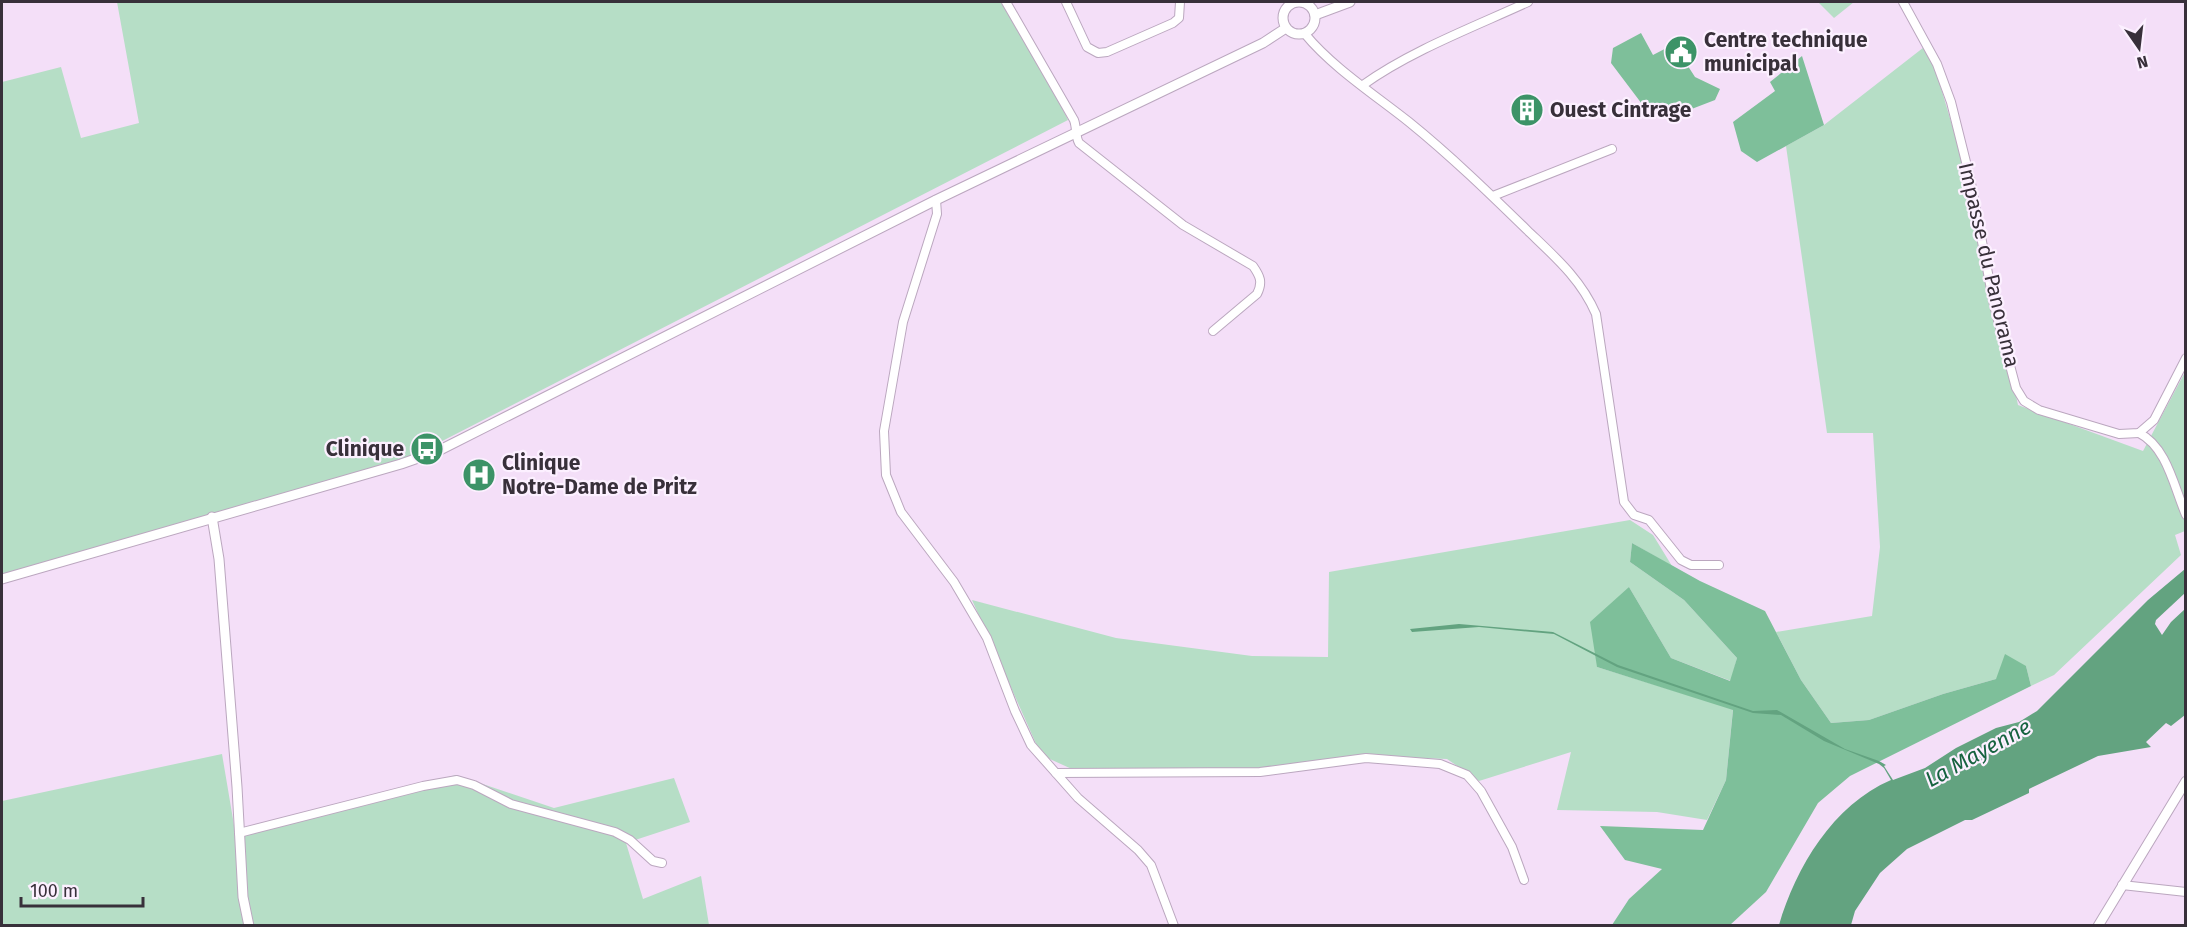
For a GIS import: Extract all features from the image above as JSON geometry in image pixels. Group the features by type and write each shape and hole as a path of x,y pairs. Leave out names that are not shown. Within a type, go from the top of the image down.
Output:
{"street":[{"path":"1006,2 1074,120 1076,138 1083,146 1183,225 1253,266 1260,275 1262,286 1257,294 1213,331"},
{"path":"1065,2 1087,47 1098,53 1107,52 1173,23 1179,18 1180,2"},
{"path":"1296,2 1310,6 1315,15 1314,24 1305,34 1294,34 1283,23 1283,12 1296,2"},
{"path":"1315,15 1350,2"},
{"path":"1363,85 1381,73 1528,2"},
{"name":"Impasse du Panorama","path":"1903,2 1937,64 1951,102 1970,178 1994,305 2016,387 2024,401 2039,410 2119,434 2139,433"},
{"path":"2,579 400,464 456,443 936,201 1263,43 1286,28"},
{"path":"1305,34 1323,54 1419,130 1493,196 1571,272 1588,296 1596,314 1624,502 1634,515 1649,520 1681,560 1691,565 1719,565"},
{"path":"1493,196 1612,149"},
{"path":"936,201 937,214 903,322 888,401 884,431 886,475 901,512 954,582 987,638 1015,711 1031,745 1078,798 1138,850 1151,865 1174,926"},
{"path":"2186,358 2154,420 2139,433 2147,437 2161,452 2186,515"},
{"path":"212,517 219,559 237,787 243,897 249,926"},
{"path":"1056,773 1260,772 1366,758 1440,764 1467,775 1481,791 1512,847 1524,880"},
{"path":"239,833 441,782 457,780 474,785 511,804 615,832 630,840 652,861 662,863"},
{"path":"2098,926 2186,781"},
{"path":"2121,885 2186,892"}],"shaded area":[{"path":"117,2 1001,2 1068,120 413,456 2,580 2,82 61,67 81,138 139,123"},
{"path":"1818,2 1854,2 1834,18"},
{"path":"1641,33 1653,55 1678,42 1689,45 1684,60 1695,77 1720,89 1715,100 1676,115 1645,108 1611,63 1613,48"},
{"path":"1928,44 1973,196 2018,405 2143,451 2185,372 2185,531 2175,535 2181,555 2054,675 2031,686 2026,666 1996,679 1943,694 1869,720 1831,723 1801,680 1776,632 1872,616 1880,547 1873,433 1827,433 1786,146 1824,125"},
{"path":"1802,56 1824,125 1757,162 1741,151 1733,122 1775,91 1770,82"},
{"path":"1630,520 1653,535 1672,566 1632,543 1630,562 1684,600 1737,658 1731,681 1671,658 1629,587 1597,667 1733,709 1726,780 1707,820 1657,812 1557,810 1571,752 1479,781 1447,759 1368,756 1239,770 1074,770 1041,755 972,600 1116,638 1252,656 1328,657 1329,572"},
{"path":"1632,543 1700,581 1765,611 1801,680 1831,723 1869,720 1943,694 1996,679 2005,654 2026,666 2031,686 1850,776 1818,803 1766,892 1730,925 1612,925 1629,899 1662,869 1625,860 1600,826 1703,830 1726,780 1733,710 1597,667 1590,622 1629,587 1671,658 1730,681 1737,658 1684,600 1630,562"},
{"path":"222,754 235,831 456,775 554,808 674,778 690,822 626,843 643,899 701,876 709,925 2,925 2,801"}],"water":[{"name":"La Mayenne","path":"2185,569 2185,593 2156,620 2155,624 2162,635 2171,622 2185,609 2185,715 2171,726 2166,723 2146,742 2151,747 2098,756 2029,789 2029,793 1972,820 1965,820 1907,849 1880,873 1855,911 1851,925 1779,925 1796,881 1820,840 1851,805 1870,791 1891,780 1879,764 1824,741 1781,715 1753,713 1617,667 1554,634 1479,627 1412,632 1410,629 1459,624 1553,632 1618,665 1753,711 1777,710 1845,749 1886,765 1884,766 1893,780 1925,768 1956,748 1996,728 2019,722 2037,711 2148,600"}],"place":[{"name":"Centre technique municipal","path":"1681,52"},
{"name":"Ouest Cintrage","path":"1527,110"},
{"name":"Clinique","path":"427,449"},
{"name":"Clinique Notre-Dame de Pritz","path":"479,475"}]}
